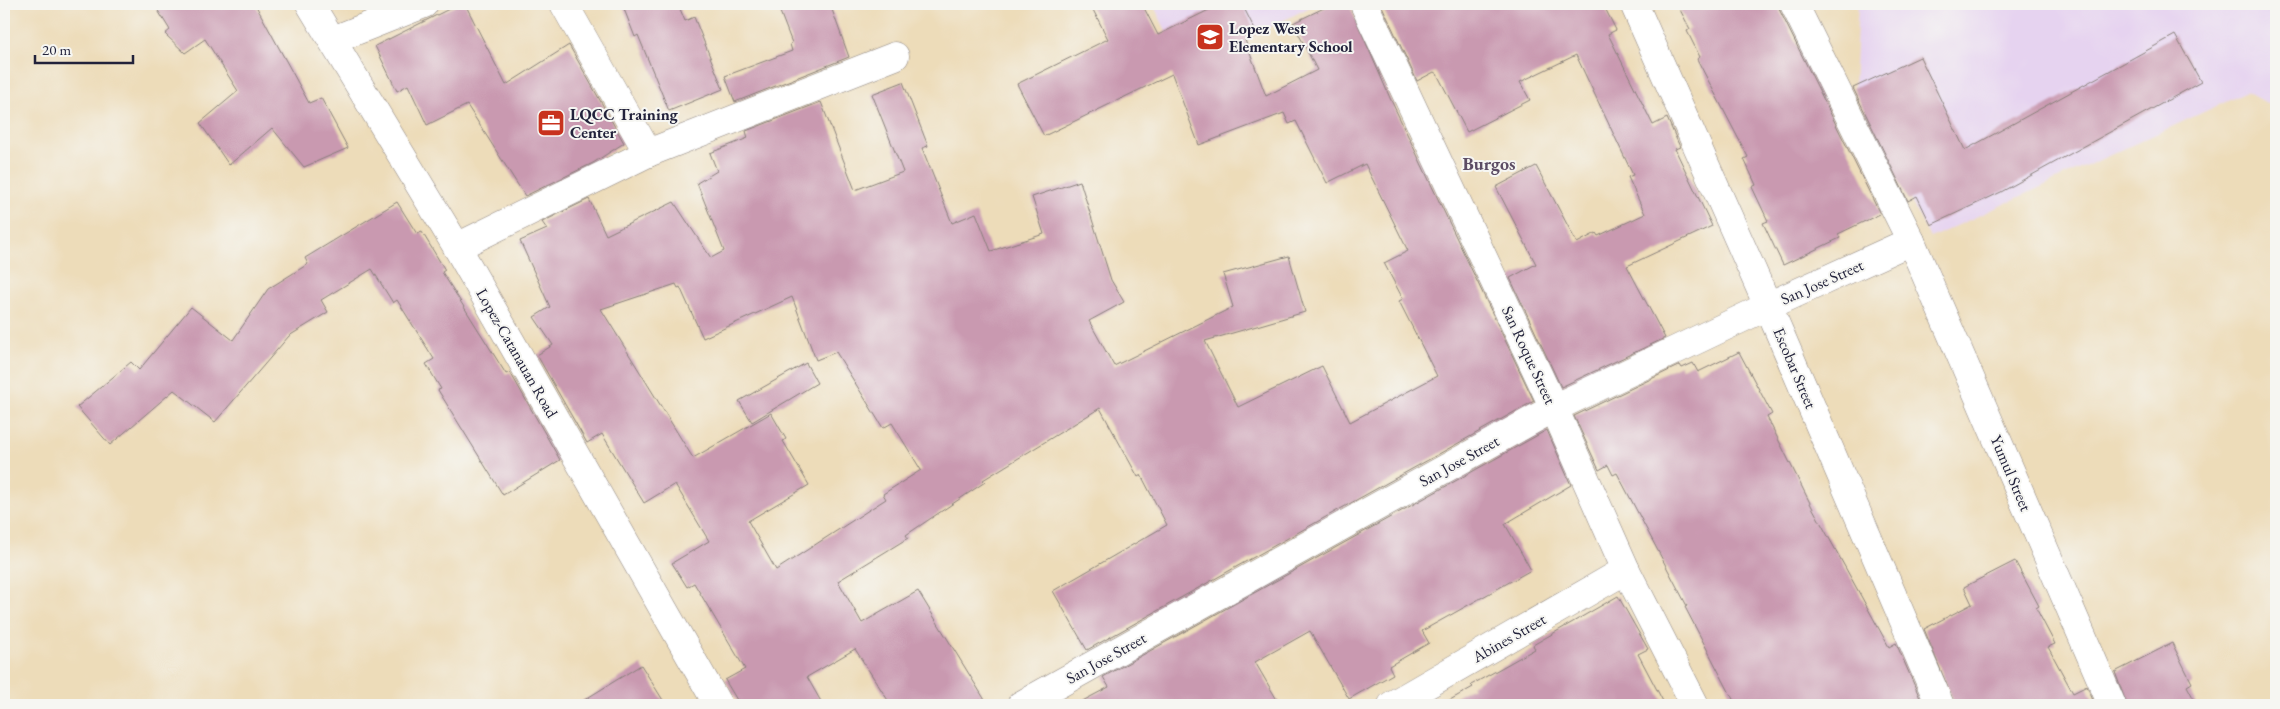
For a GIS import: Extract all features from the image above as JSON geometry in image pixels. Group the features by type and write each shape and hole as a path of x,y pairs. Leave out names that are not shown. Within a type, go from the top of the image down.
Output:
{"street":[{"name":"Lopez-Catanauan Road","path":"310,4 457,248 718,705"},
{"path":"333,40 424,4"},
{"path":"564,4 648,153"},
{"name":"San Roque Street","path":"1364,4 1554,408 1626,570 1695,705"},
{"name":"Escobar Street","path":"1634,4 1768,306 1940,705"},
{"name":"Yumul Street","path":"1794,4 1911,242 2112,705"},
{"path":"457,248 648,153 895,56"},
{"name":"San Jose Street","path":"1021,705 1554,408 1768,306 1911,242"},
{"name":"Abines Street","path":"1392,705 1626,570"}],"shaded area":[{"name":"Lopez West Elementary School","path":"1153,4 1316,4 1185,70"},
{"path":"1858,4 2276,4 2276,108 2247,92 1930,238 1854,89"}],"building":[{"path":"154,4 255,4 309,103 321,98 348,148 304,167 272,128 229,165 200,123 238,91 205,39 185,53 165,34 170,30"},
{"path":"459,4 465,4 506,85 569,45 624,143 593,163 525,196 467,105 427,125 408,85 397,91 375,46"},
{"path":"622,4 678,4 685,21 694,17 723,89 669,111 638,35 635,37"},
{"path":"777,4 830,4 849,57 735,102 725,76 792,51 790,44 792,43"},
{"path":"1090,4 1142,4 1158,35 1221,4 1242,4 1257,34 1245,40 1266,96 1317,70 1293,23 1332,4 1349,4 1390,98 1534,401 1087,650 1053,591 1167,525 1141,475 1138,477 1100,408 983,480 985,482 906,535 908,538 838,581 862,623 918,591 988,705 891,705 855,649 807,677 823,705 740,705 725,680 745,669 694,583 687,587 672,563 709,541 675,484 644,503 602,434 587,443 537,355 553,345 534,317 550,307 520,241 547,229 542,222 589,199 606,235 674,202 711,258 724,251 697,183 717,171 710,153 748,138 746,131 821,102 855,190 903,172 872,94 903,82 928,146 922,148 952,223 976,213 991,251 1044,234 1032,197 1080,181 1111,280 1124,302 1089,321 1114,366 1233,307 1223,274 1289,256 1305,312 1205,341 1238,407 1322,366 1350,422 1437,376 1399,301 1403,299 1384,263 1408,251 1365,164 1327,183 1296,121 1289,124 1284,113 1199,145 1172,74 1044,136 1017,84 1108,39","holes":["676,284 678,288 680,287 703,338 792,297 816,360 836,352 883,428 892,423 921,470 883,494 886,499 776,570 748,521 809,485 783,441 786,439 771,413 693,458 601,309"]},
{"path":"1381,4 1603,4 1616,30 1608,34 1653,125 1667,118 1680,147 1675,149 1712,226 1627,266 1665,338 1561,387 1510,278 1536,264 1496,187 1536,166 1577,243 1596,233 1598,236 1645,214 1628,177 1633,175 1576,55 1520,82 1530,100 1467,132 1437,74 1434,72 1417,81"},
{"path":"1677,4 1778,4 1880,214 1838,234 1840,238 1783,265 1763,223 1768,221 1752,187 1756,185 1744,159 1748,157 1697,59 1700,57 1687,31 1690,29"},
{"path":"2175,35 2201,82 2001,192 1931,225 1917,196 1908,201 1853,88 1920,57 1965,150"},
{"path":"397,202 417,234 422,232 445,270 442,272 506,374 510,372 560,460 503,495 438,390 441,389 426,364 434,359 397,300 393,303 372,269 321,300 328,312 289,336 215,422 174,390 110,445 77,407 131,362 139,370 191,307 233,340 268,289 308,264 305,258"},
{"path":"1739,352 1772,414 1767,417 1812,507 1889,647 1896,643 1923,705 1736,705 1685,607 1687,606 1617,473 1613,475 1608,465 1599,470 1574,416 1680,365 1682,368 1693,363 1698,372"},
{"path":"806,363 817,383 752,422 739,401"},
{"path":"1547,430 1571,485 1505,524 1531,570 1422,631 1429,643 1389,666 1393,674 1349,699 1310,631 1255,662 1280,705 1075,705 1109,687 1103,677"},
{"path":"2015,561 2039,606 2036,608 2055,644 2048,647 2073,693 2087,686 2095,705 1955,705 1924,629 1972,604 1964,587"},
{"path":"1618,596 1648,649 1638,654 1665,705 1441,705 1473,687 1471,685 1535,649 1533,645"},
{"path":"2172,643 2192,683 2187,686 2197,705 2127,705 2115,672"},
{"path":"641,665 666,705 576,705"}],"place":[{"name":"Lopez West Elementary School","path":"1210,37"},
{"name":"LQCC Training Center","path":"551,123"}],"district":[{"name":"Burgos","path":"1489,163"}]}
